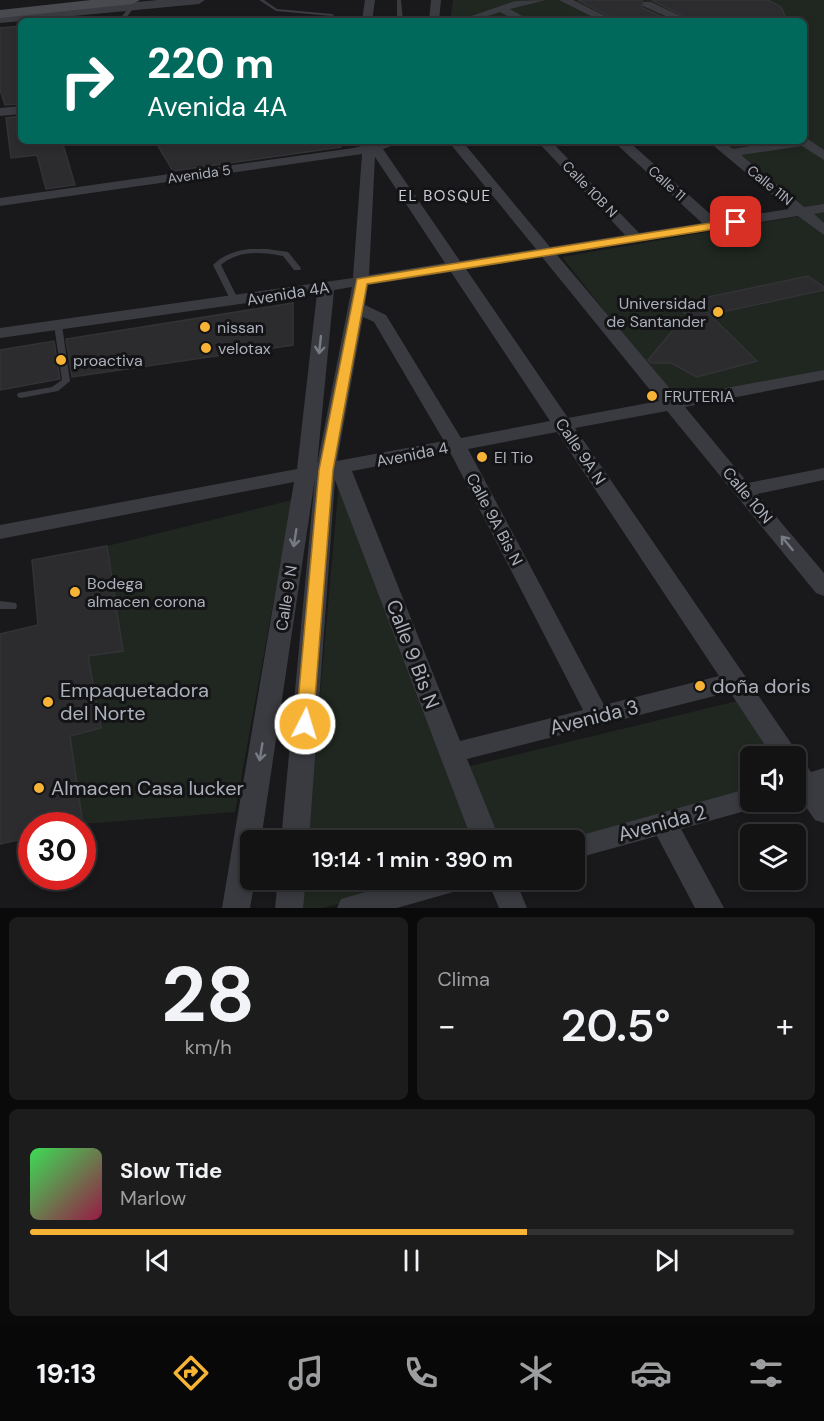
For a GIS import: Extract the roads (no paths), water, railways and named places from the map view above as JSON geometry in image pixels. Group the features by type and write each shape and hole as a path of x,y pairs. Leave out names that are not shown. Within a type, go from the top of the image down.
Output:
{"main road":[{"path":"0,3 29,0"},
{"path":"0,14 133,3"}],"street":[{"path":"30,18 59,17 133,3 199,0"},
{"path":"367,18 370,0"},
{"path":"434,18 436,0"},
{"path":"473,18 503,10 515,4 541,0"},
{"path":"564,0 603,18"},
{"path":"646,4 679,18"},
{"path":"503,10 520,18"},
{"path":"0,19 18,18"},
{"path":"0,112 18,110"},
{"path":"807,143 824,156"},
{"name":"Avenida 5","path":"0,202 353,147 372,148 387,144"},
{"name":"Calle 10N","path":"457,144 824,588"},
{"name":"Calle 10B N","path":"547,144 636,238"},
{"name":"Calle 11","path":"623,144 714,226"},
{"name":"Calle 11N","path":"719,144 824,230"},
{"path":"731,153 786,144"},
{"name":"Calle 9A N","path":"372,148 456,266 779,746"},
{"name":"Calle 9 N","path":"236,908 357,308 372,148"},
{"name":"Avenida 4A","path":"0,333 235,301 824,208"},
{"name":"Calle 9 N","path":"296,830 324,470 326,287"},
{"name":"Calle 9A Bis N","path":"357,308 380,319 456,445 598,716"},
{"name":"Avenida 4","path":"0,532 824,375"},
{"name":"Calle 9 Bis N","path":"324,470 452,753 482,830"},
{"path":"744,490 824,474"},
{"name":"Avenida 3","path":"452,753 736,681"},
{"path":"806,782 824,812"},
{"name":"Avenida 2","path":"585,844 740,802"},
{"path":"664,823 710,908"},
{"path":"289,908 291,890"},
{"path":"354,908 418,890"},
{"path":"506,890 513,908"}],"lane":[{"path":"261,0 276,10 332,15"},
{"path":"270,0 280,8 276,10"},
{"path":"399,0 400,18"},
{"path":"123,18 133,3"},
{"path":"235,301 217,265 223,258 231,254 265,250 285,254 297,268"},
{"path":"21,395 55,389 66,381 58,325"},
{"path":"0,605 12,606"}],"place":[{"name":"Universidad de Santander","path":"718,312"},
{"name":"nissan","path":"205,327"},
{"name":"velotax","path":"206,348"},
{"name":"proactiva","path":"61,360"},
{"name":"FRUTERIA","path":"652,396"},
{"name":"El Tio","path":"482,457"},
{"name":"Bodega almacen corona","path":"75,592"},
{"name":"doña doris","path":"700,686"},
{"name":"Empaquetadora del Norte","path":"48,702"},
{"name":"Almacen Casa lucker","path":"39,788"}],"district":[{"name":"EL BOSQUE","path":"445,196"}]}
